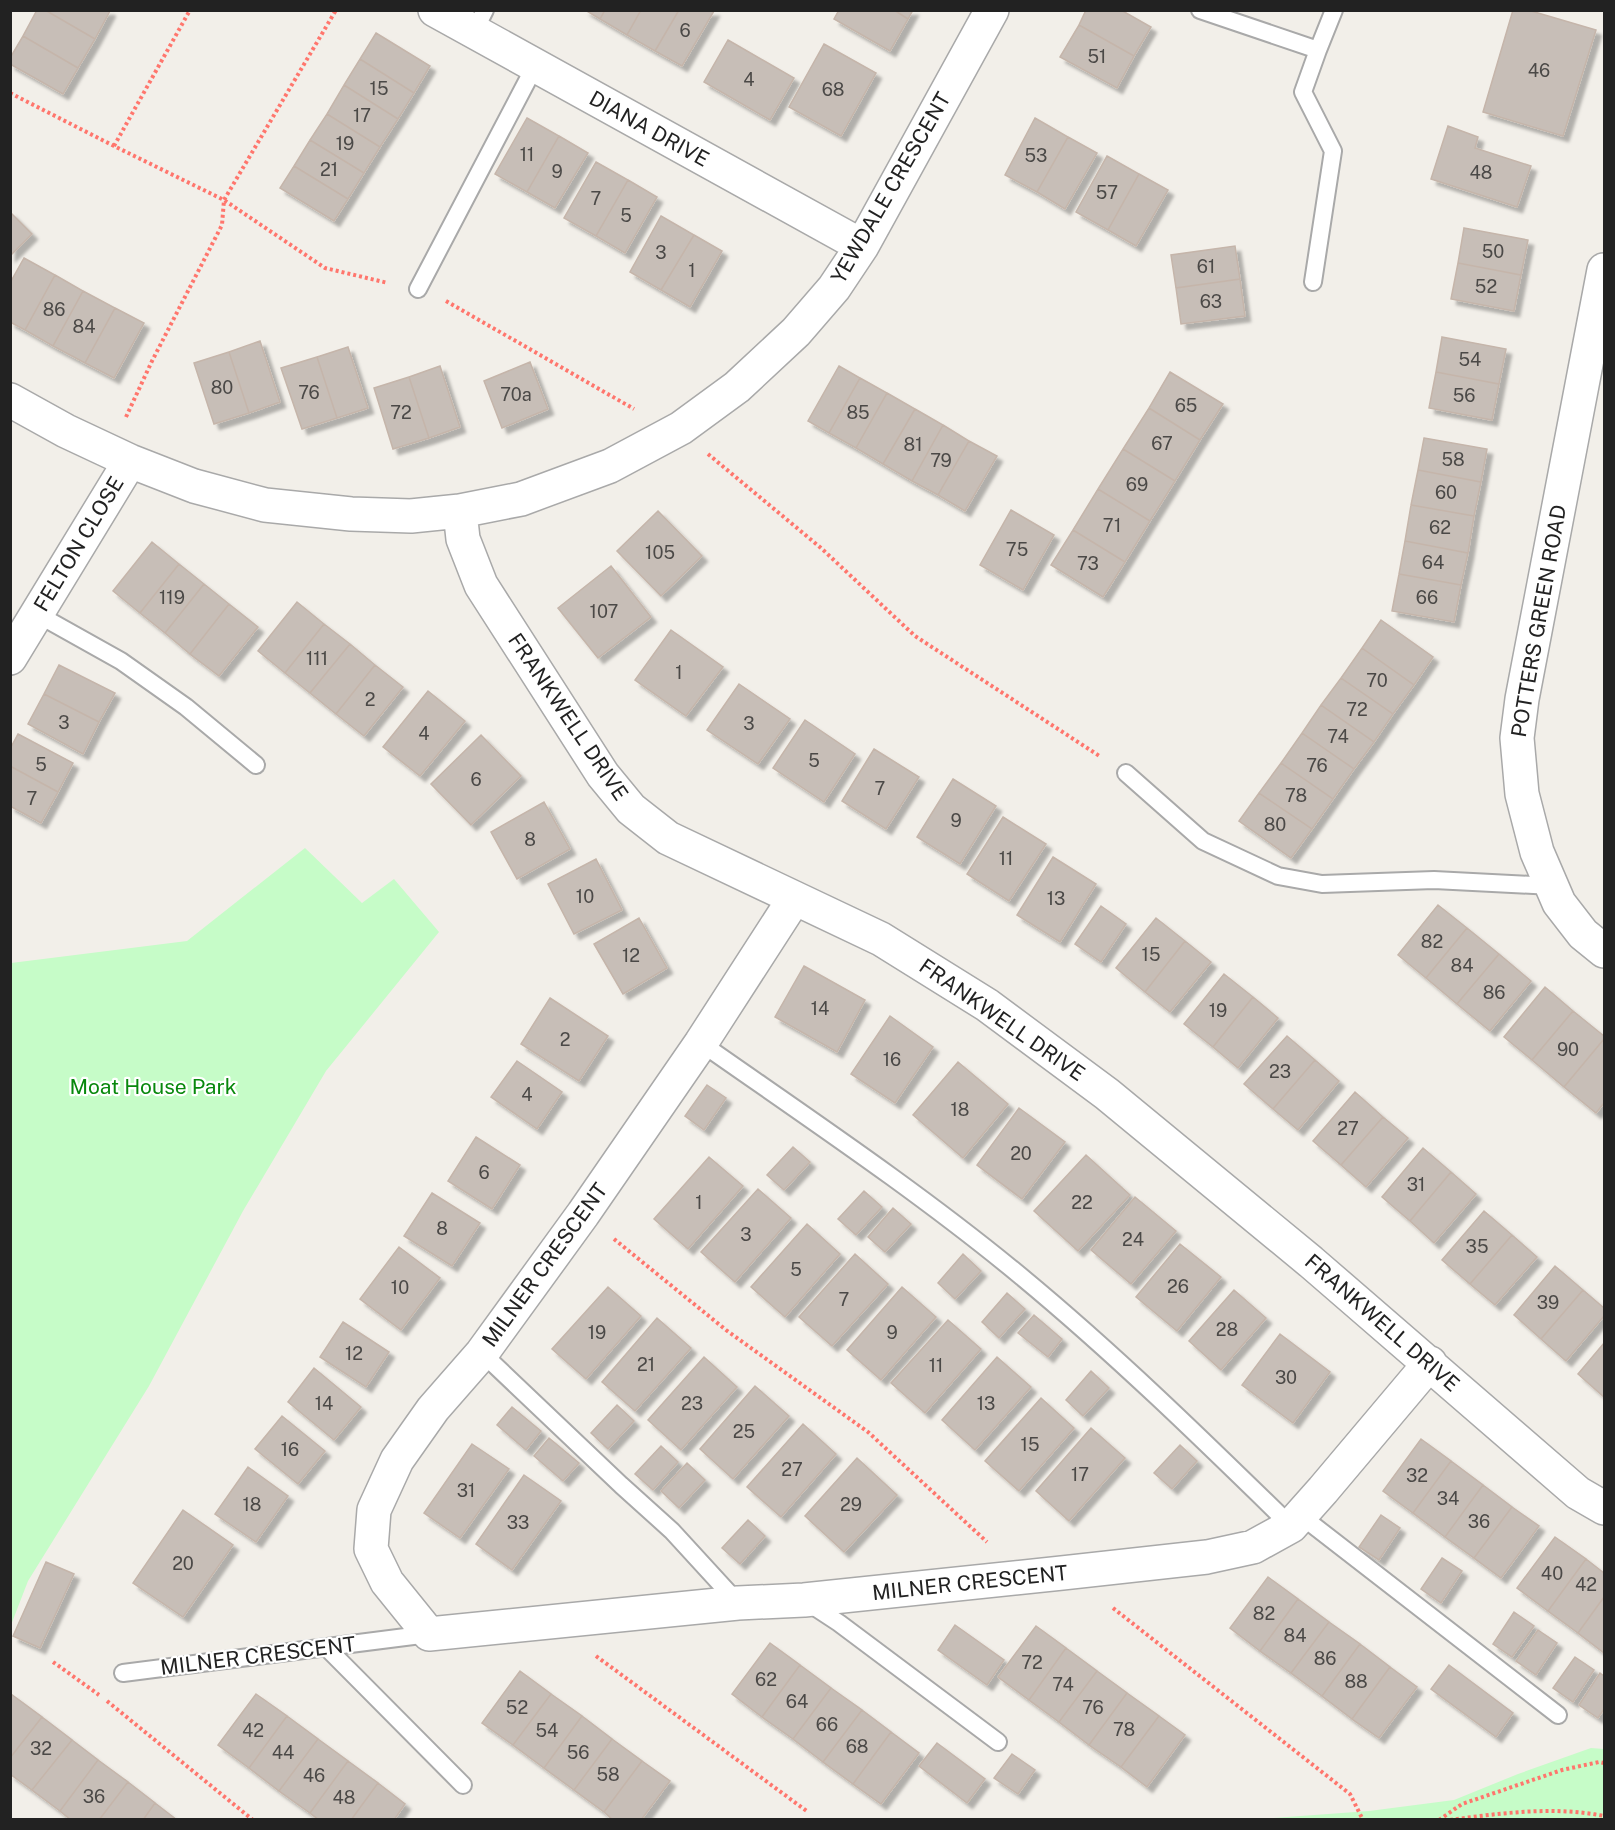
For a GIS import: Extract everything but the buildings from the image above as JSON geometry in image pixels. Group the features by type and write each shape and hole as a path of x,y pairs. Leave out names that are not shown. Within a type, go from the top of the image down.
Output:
{"street":[{"name":"DIANA DRIVE","path":"435,10 480,21 535,66 862,246"},
{"name":"YEWDALE CRESCENT","path":"10,400 66,431 130,461 194,486 265,505 351,514 411,516 460,511 521,499 610,466 681,428 737,387 796,332 834,288 862,246 992,10"},
{"name":"POTTERS GREEN ROAD","path":"1605,270 1522,699 1517,738 1522,794 1538,852 1559,903 1583,934 1605,951"},
{"name":"FELTON CLOSE","path":"20,634 130,461"},
{"name":"FRANKWELL DRIVE","path":"460,511 463,539 481,585 603,775 631,809 668,838 881,939 987,1005 1107,1094 1430,1363 1578,1493 1605,1508"},
{"name":"MILNER CRESCENT","path":"794,899 701,1043 584,1214 482,1353 433,1409 397,1460 374,1510 372,1549 387,1582 429,1634 738,1603 804,1600 1025,1577 1207,1557 1253,1547 1296,1520 1430,1363"}],"lane":[{"path":"1200,10 1317,50"},
{"path":"1312,282 1333,151 1303,92 1334,10"},
{"path":"418,289 535,66"},
{"path":"20,634 121,661 186,707 256,765"},
{"path":"1126,773 1203,841 1278,876 1322,884 1434,880 1552,885"},
{"path":"701,1043 880,1168 1017,1273 1296,1520 1558,1715"},
{"path":"482,1353 672,1531 738,1603"},
{"path":"804,1600 839,1623 998,1742"},
{"name":"MILNER CRESCENT","path":"123,1673 429,1634"},
{"path":"326,1647 463,1785"}],"path":[{"path":"114,146 190,10"},
{"path":"130,461 122,424 222,225 224,200 336,10"},
{"path":"10,93 224,200 325,268 432,293 639,412 681,428"},
{"path":"705,452 821,548 915,636 1126,773"},
{"path":"584,1214 726,1330 868,1432 1025,1577"},
{"path":"1111,1606 1350,1794 1363,1820"},
{"path":"549,1622 808,1812"},
{"path":"53,1662 99,1695 253,1820"},
{"path":"99,1695 123,1673"},
{"path":"1439,1820 1462,1804 1562,1770 1599,1762 1605,1763"},
{"path":"1450,1820 1489,1814 1564,1811 1603,1816"}],"green space":[{"name":"Moat House Park","path":"305,848 362,903 394,879 439,932 326,1071 243,1211 149,1386 28,1581 11,1625 11,963 187,941"},
{"path":"1591,1748 1604,1749 1604,1819 1258,1819 1369,1811 1454,1800"}]}
